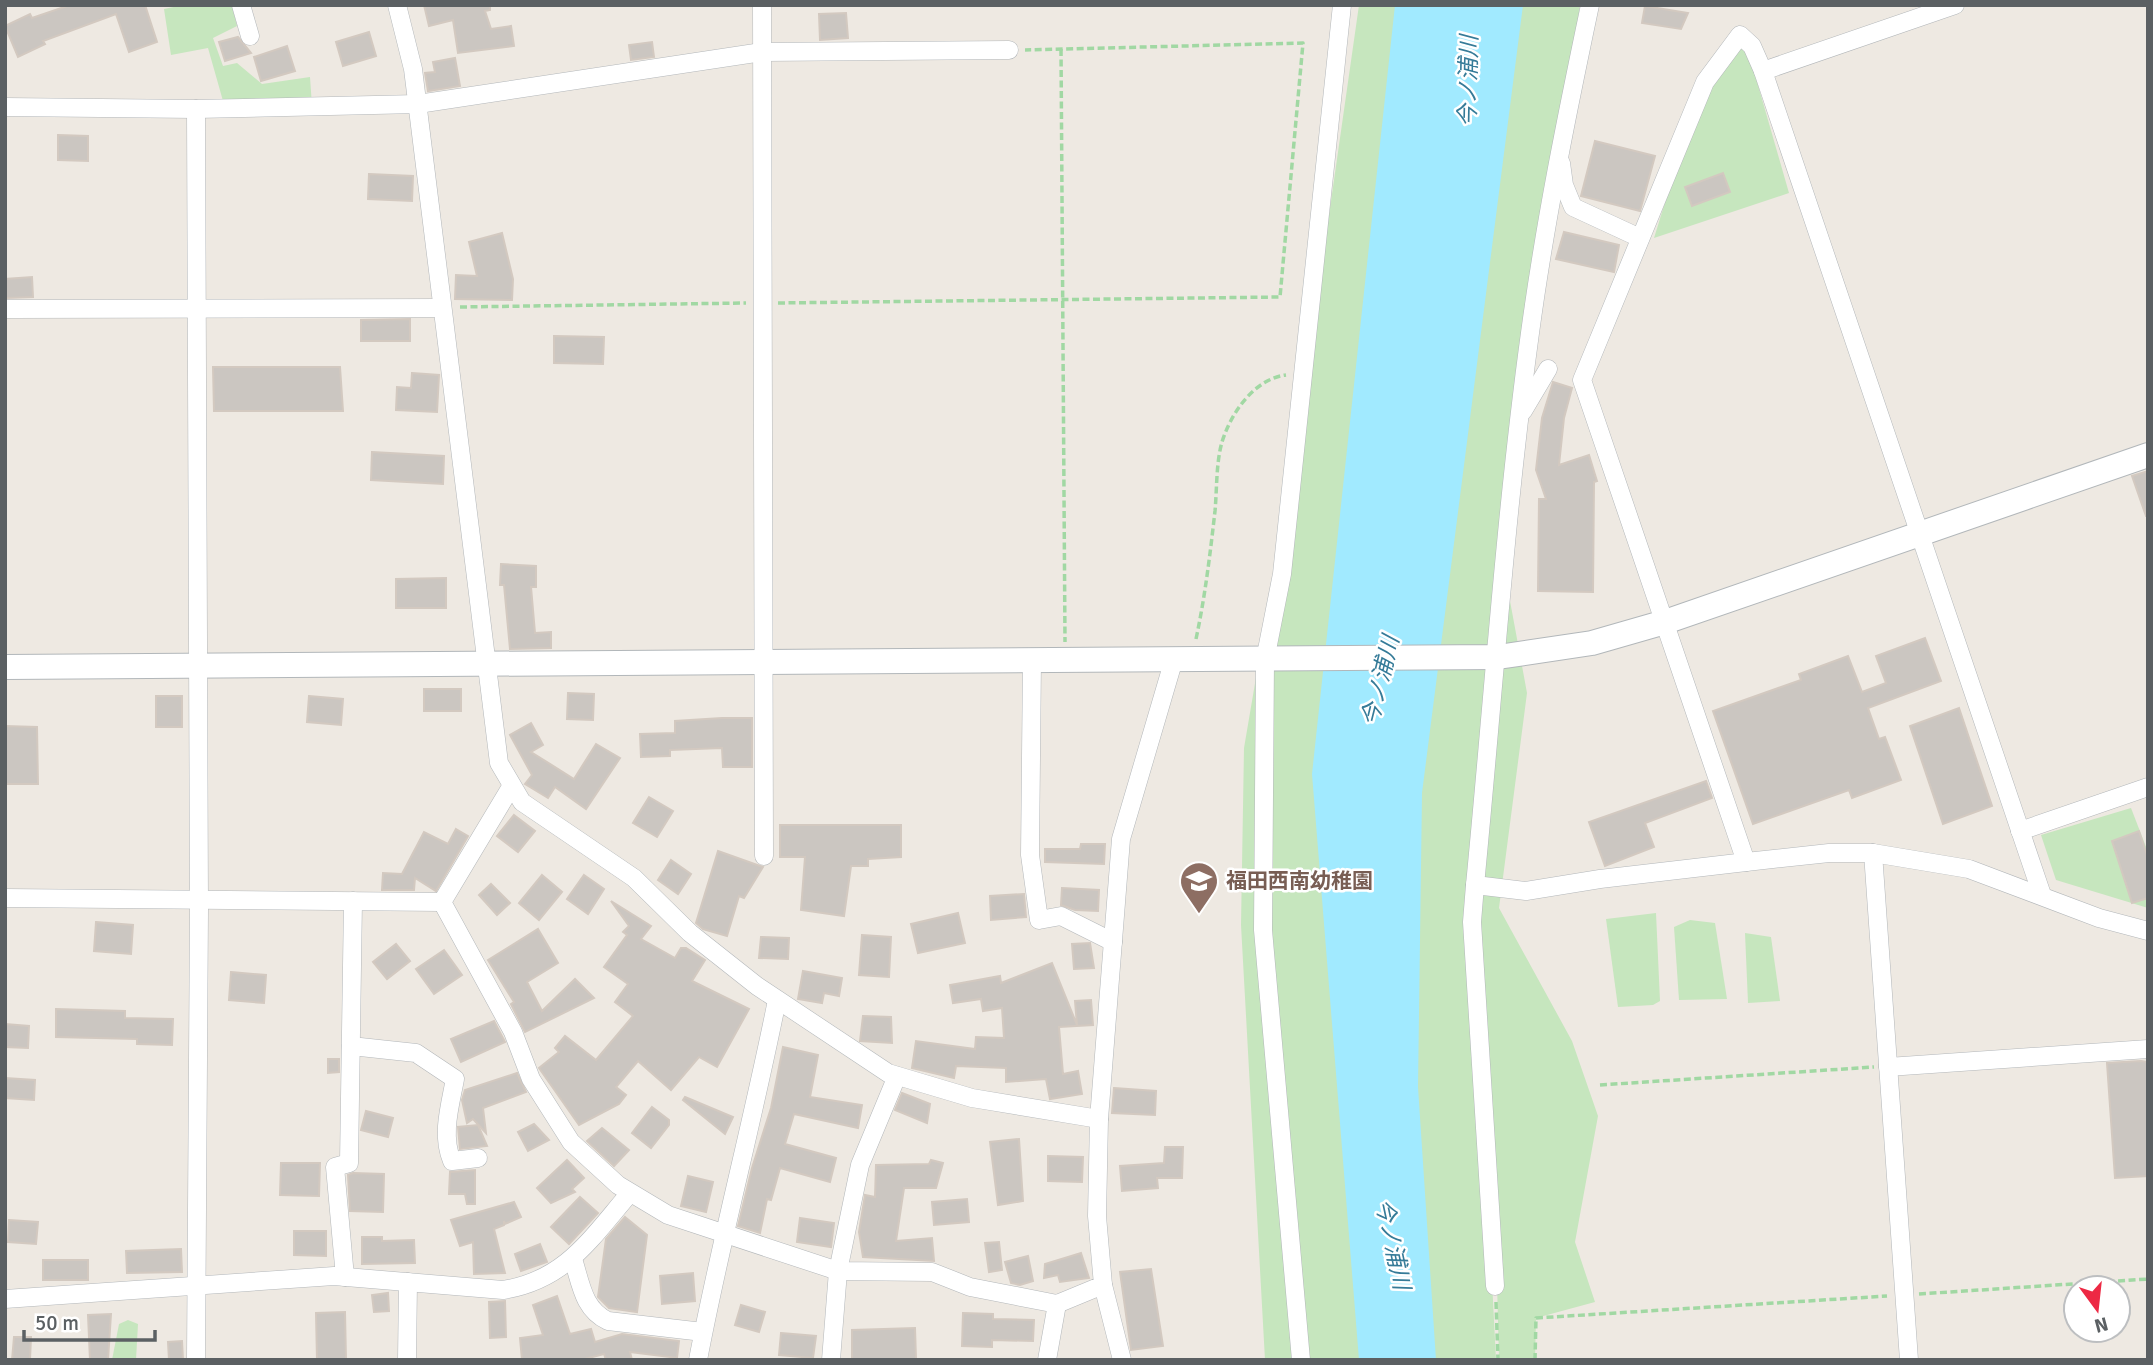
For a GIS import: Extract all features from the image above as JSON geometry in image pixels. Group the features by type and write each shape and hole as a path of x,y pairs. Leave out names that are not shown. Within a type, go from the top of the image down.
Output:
{"street":[{"path":"241,5 250,36"},
{"path":"397,5 413,69 418,104 484,664 499,763 511,787 522,802 634,878 690,933 777,1000 834,1040 897,1076 972,1098 1099,1119"},
{"path":"762,5 765,856"},
{"path":"1301,1360 1264,930 1268,661 1282,575 1305,372 1342,5"},
{"path":"1495,1286 1472,922 1501,579 1521,414 1550,198 1590,5"},
{"path":"1763,71 1955,5"},
{"path":"1746,862 1582,380 1705,82 1740,35 1752,46 1763,71 2042,895"},
{"path":"5,107 195,108 418,104 762,52 1009,50"},
{"path":"195,108 199,900 196,1360"},
{"path":"1559,152 1564,185 1573,207 1640,238"},
{"path":"5,309 442,308"},
{"path":"1521,414 1548,369"},
{"path":"5,667 1183,659 1268,661 1495,657 1592,643 1665,622 2148,456"},
{"path":"1122,1360 1103,1285 1097,1216 1099,1119 1121,839 1183,659"},
{"path":"1032,660 1030,855 1039,920 1061,916 1113,942"},
{"path":"442,902 511,787"},
{"path":"2020,831 2148,788"},
{"path":"1475,884 1525,891 1600,878 1746,862 1829,853 1873,853 1969,869 2099,918 2148,931"},
{"path":"1873,853 1909,1360"},
{"path":"5,898 442,902"},
{"path":"345,1277 335,1167 349,1163 353,901"},
{"path":"442,902 484,973 513,1032 531,1079 571,1142 631,1193 668,1215 838,1271 932,1272 970,1287 1057,1304 1103,1285"},
{"path":"698,1360 723,1235 752,1126 777,1000"},
{"path":"351,1046 416,1053 455,1079 447,1118 447,1149 452,1161 478,1158"},
{"path":"1888,1066 2148,1049"},
{"path":"831,1360 838,1271 860,1166 897,1076"},
{"path":"5,1299 196,1283 345,1277 503,1290 522,1287 547,1277 573,1259 631,1193"},
{"path":"573,1259 588,1307 595,1315 608,1321 703,1332"},
{"path":"407,1360 408,1282"},
{"path":"1047,1360 1057,1304"}],"path":[{"path":"442,308 1280,298 1303,43 1009,50"},
{"path":"1061,49 1065,660"},
{"path":"1183,659 1207,586 1222,443 1234,414 1253,391 1276,376 1305,372"},
{"path":"1600,1085 1888,1066"},
{"path":"1535,1360 1536,1318 2148,1279"},
{"path":"1495,1286 1498,1360"}],"green space":[{"path":"183,5 232,5 237,26 213,38 223,66 237,63 262,84 310,77 312,106 225,108 208,48 171,55 164,9"},
{"path":"1359,5 1580,5 1503,563 1527,693 1499,908 1572,1041 1598,1116 1575,1242 1595,1302 1536,1318 1535,1360 1499,1360 1497,1283 1492,1281 1496,1360 1265,1360 1241,925 1244,748 1299,425"},
{"path":"1745,40 1789,193 1654,238 1695,106"},
{"path":"2131,808 2148,852 2148,908 2056,880 2041,835"},
{"path":"1656,913 1660,1001 1653,1005 1618,1007 1606,919"},
{"path":"1690,920 1715,923 1727,999 1679,1000 1674,927"},
{"path":"1745,933 1771,937 1780,1001 1748,1003"},
{"path":"128,1320 138,1324 136,1360 112,1360 119,1324"}],"water":[{"name":"今ノ浦川","path":"1395,5 1523,5 1422,793 1418,1087 1436,1360 1359,1360 1312,774"}],"building":[{"path":"70,5 145,5 157,42 129,52 116,14 43,41 45,44 18,57 5,26 30,14 32,18"},
{"path":"424,5 490,5 490,10 485,11 491,29 511,26 514,46 458,53 453,20 429,26"},
{"path":"1645,6 1688,13 1681,29 1642,23"},
{"path":"846,13 848,38 820,40 819,14"},
{"path":"369,32 376,56 343,66 336,42"},
{"path":"238,37 251,53 225,61 219,42"},
{"path":"652,42 654,57 631,60 629,45"},
{"path":"287,46 295,71 261,81 254,57"},
{"path":"455,58 460,86 428,91 425,73 435,72 433,62"},
{"path":"58,135 88,136 88,161 58,160"},
{"path":"1595,141 1655,156 1640,211 1581,196"},
{"path":"1723,173 1730,192 1692,206 1685,187"},
{"path":"369,174 413,176 412,201 368,199"},
{"path":"1564,232 1619,245 1614,272 1556,259"},
{"path":"502,233 513,279 512,300 455,299 456,275 477,276 469,242"},
{"path":"32,277 33,297 6,298 5,279"},
{"path":"410,319 410,341 361,341 361,320"},
{"path":"554,336 604,337 603,364 554,363"},
{"path":"213,367 340,367 343,411 214,411"},
{"path":"412,373 439,375 437,412 396,410 397,387 411,388"},
{"path":"1553,382 1572,388 1564,418 1559,465 1589,455 1597,481 1594,482 1593,592 1538,591 1539,499 1546,499 1536,470 1542,418"},
{"path":"372,452 444,456 443,484 371,480"},
{"path":"2148,471 2148,516 2146,516 2132,476"},
{"path":"501,564 536,566 536,587 531,587 535,633 551,632 551,648 510,649 504,585 500,585"},
{"path":"446,578 446,608 396,608 396,579"},
{"path":"1925,638 1941,681 1868,708 1879,739 1885,737 1901,780 1852,798 1849,790 1753,824 1713,711 1801,680 1799,674 1848,656 1862,692 1886,683 1876,656"},
{"path":"424,689 461,689 461,711 424,711"},
{"path":"568,693 594,694 593,720 567,719"},
{"path":"156,696 182,696 182,727 156,727"},
{"path":"309,696 343,699 341,725 307,722"},
{"path":"1959,708 1992,806 1943,824 1910,726"},
{"path":"752,718 752,767 723,767 722,748 670,750 670,756 641,757 640,734 675,733 675,721"},
{"path":"531,723 543,745 531,752 574,779 596,744 620,758 586,809 555,787 548,798 525,784 532,775 510,735"},
{"path":"5,726 37,727 38,784 5,784"},
{"path":"1706,781 1712,798 1645,823 1654,847 1605,866 1589,822"},
{"path":"649,797 673,811 657,837 633,823"},
{"path":"514,815 535,831 518,852 497,836"},
{"path":"780,825 901,825 901,857 868,859 868,866 851,866 844,916 801,910 805,857 780,857"},
{"path":"456,829 468,836 436,891 415,878 414,890 382,890 383,873 402,874 424,832 448,844"},
{"path":"2139,831 2148,858 2148,898 2132,903 2112,841"},
{"path":"1081,844 1105,844 1104,864 1045,862 1045,849 1080,849"},
{"path":"718,851 763,867 744,898 739,896 727,936 703,929 696,923"},
{"path":"671,860 691,874 678,894 658,880"},
{"path":"542,875 562,892 539,920 519,903"},
{"path":"584,875 604,889 588,914 567,899"},
{"path":"491,884 510,903 497,915 479,895"},
{"path":"1062,888 1099,890 1098,911 1075,910 1061,905"},
{"path":"1024,894 1026,917 991,920 990,896"},
{"path":"611,901 651,926 641,939 675,958 681,948 686,948 705,960 692,981 749,1009 717,1067 699,1057 671,1090 638,1061 616,1087 626,1095 619,1104 579,1125 539,1068 559,1052 555,1048 565,1036 596,1060 633,1016 615,1002 628,984 604,967 627,935 623,932 629,926"},
{"path":"958,913 965,943 918,953 911,924"},
{"path":"96,922 133,925 131,954 94,951"},
{"path":"538,929 558,963 527,982 542,1011 575,979 594,998 525,1032 511,1004 514,1002 488,960"},
{"path":"862,935 891,937 889,977 859,975"},
{"path":"761,937 789,938 788,959 759,958"},
{"path":"1090,943 1094,968 1074,969 1072,944"},
{"path":"396,944 410,961 387,979 373,962"},
{"path":"444,950 462,975 434,994 416,969"},
{"path":"1052,963 1077,1025 1075,1001 1091,1000 1093,1025 1059,1027 1063,1074 1078,1071 1082,1094 1050,1099 1046,1079 1006,1082 1006,1068 956,1066 954,1078 912,1068 916,1041 975,1049 976,1037 1004,1038 1002,1008 983,1011 981,999 953,1003 950,985 1000,976 1001,983"},
{"path":"803,971 842,978 839,996 824,993 822,1003 798,999"},
{"path":"231,972 266,975 264,1003 229,1000"},
{"path":"56,1009 125,1011 125,1018 173,1019 172,1045 137,1044 137,1039 56,1037"},
{"path":"863,1016 891,1017 892,1043 860,1041"},
{"path":"494,1021 505,1042 461,1062 451,1039"},
{"path":"5,1024 29,1026 28,1048 5,1047"},
{"path":"783,1047 818,1055 810,1097 862,1105 858,1128 794,1114 785,1144 836,1158 830,1182 780,1168 771,1200 767,1199 760,1233 738,1226 752,1168 771,1108"},
{"path":"328,1059 339,1059 339,1072 328,1073"},
{"path":"2148,1062 2148,1176 2115,1178 2107,1063"},
{"path":"517,1073 526,1092 483,1108 486,1133 473,1119 467,1123 462,1100 465,1090"},
{"path":"5,1078 35,1080 34,1100 5,1098"},
{"path":"1114,1088 1156,1091 1155,1115 1112,1113"},
{"path":"902,1093 930,1104 927,1123 895,1110"},
{"path":"685,1097 733,1117 725,1134 683,1100"},
{"path":"652,1107 669,1120 669,1125 651,1148 632,1133"},
{"path":"366,1111 393,1118 388,1137 361,1130"},
{"path":"534,1124 549,1140 528,1151 518,1132"},
{"path":"478,1125 487,1146 460,1149 458,1127"},
{"path":"602,1128 629,1150 614,1166 587,1141"},
{"path":"1019,1139 1023,1201 998,1205 990,1142"},
{"path":"1165,1147 1183,1147 1182,1178 1157,1178 1158,1188 1122,1191 1120,1166 1164,1163"},
{"path":"1048,1156 1083,1157 1082,1182 1048,1181"},
{"path":"567,1160 584,1178 572,1189 575,1192 551,1203 537,1188"},
{"path":"931,1160 943,1163 936,1188 904,1188 896,1241 932,1238 934,1261 863,1257 859,1232 865,1195 875,1197 876,1165 929,1164"},
{"path":"281,1163 320,1163 319,1196 280,1195"},
{"path":"475,1170 475,1204 467,1204 465,1194 449,1194 450,1172"},
{"path":"384,1174 383,1212 350,1211 348,1175"},
{"path":"688,1176 713,1182 706,1212 681,1206"},
{"path":"580,1197 598,1213 569,1244 551,1227"},
{"path":"967,1199 969,1222 934,1225 932,1202"},
{"path":"514,1202 521,1217 505,1224 504,1221 504,1225 494,1229 505,1273 474,1274 473,1242 460,1246 451,1220"},
{"path":"625,1217 647,1235 637,1312 609,1308 598,1297 606,1239"},
{"path":"800,1218 834,1223 831,1247 797,1242"},
{"path":"9,1220 38,1222 36,1244 8,1242"},
{"path":"294,1231 326,1231 326,1256 294,1255"},
{"path":"362,1237 382,1237 382,1241 414,1240 415,1263 362,1264"},
{"path":"999,1242 1002,1270 989,1272 985,1243"},
{"path":"540,1244 547,1262 521,1271 515,1254"},
{"path":"181,1249 182,1272 127,1273 126,1251"},
{"path":"1081,1253 1089,1278 1060,1282 1058,1275 1044,1278 1045,1264"},
{"path":"1028,1256 1033,1281 1020,1285 1011,1283 1005,1262"},
{"path":"43,1260 88,1260 88,1280 43,1280"},
{"path":"1151,1269 1163,1346 1131,1350 1120,1272"},
{"path":"693,1273 695,1301 662,1304 660,1276"},
{"path":"388,1293 389,1311 374,1312 372,1295"},
{"path":"557,1296 570,1334 591,1329 595,1342 622,1334 679,1341 677,1358 630,1352 632,1360 606,1360 604,1354 581,1360 522,1360 520,1338 543,1335 533,1305"},
{"path":"505,1301 506,1337 490,1338 489,1302"},
{"path":"741,1305 765,1312 759,1332 735,1325"},
{"path":"345,1312 346,1360 317,1360 316,1313"},
{"path":"963,1313 993,1314 993,1319 1034,1320 1033,1341 992,1340 992,1347 962,1346"},
{"path":"111,1314 108,1360 90,1360 88,1315"},
{"path":"915,1328 916,1359 852,1360 852,1330"},
{"path":"781,1333 816,1336 813,1358 779,1355"},
{"path":"14,1337 31,1337 30,1360 12,1360"},
{"path":"182,1341 183,1360 169,1360 168,1342"}],"place":[{"name":"福田西南幼稚園","path":"1199,915"}]}
